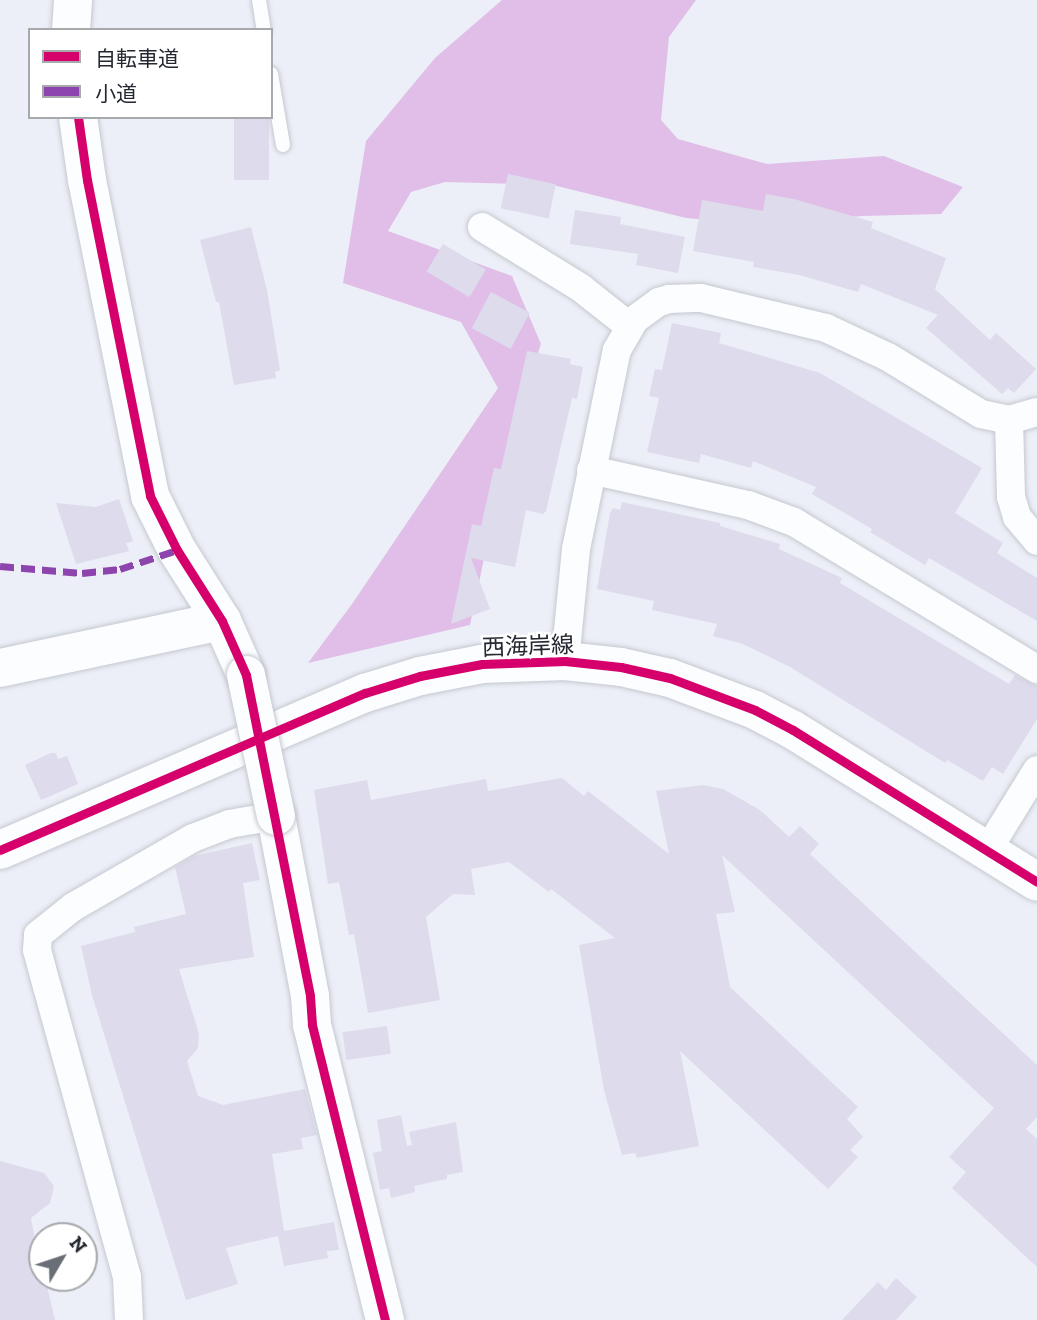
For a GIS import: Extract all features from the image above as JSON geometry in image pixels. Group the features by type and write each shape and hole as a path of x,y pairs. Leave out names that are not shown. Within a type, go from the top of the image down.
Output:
{"street":[{"path":"71,28 73,0"},
{"path":"78,119 87,180 150,496 177,550 222,621 246,675 310,996 312,1025 385,1320"},
{"path":"482,228 581,288 629,326"},
{"path":"565,662 571,581 617,350 629,326 659,302 684,297 800,320 845,335 888,357 981,414 1009,420 1037,412"},
{"path":"1009,420 1011,497 1017,517 1037,541"},
{"path":"591,470 748,505 794,522 1037,669"},
{"path":"0,668 222,621"},
{"name":"西海岸線","path":"0,850 365,693 421,676 482,664 565,662 621,667 670,678 755,710 793,730 1037,882"},
{"path":"987,851 1037,770"},
{"path":"129,1320 127,1277 37,950 38,935 73,907 193,838 229,824 276,816"}],"lane":[{"path":"259,0 264,28"},
{"path":"273,86 283,145"}],"shaded area":[{"path":"502,0 696,0 669,37 661,120 678,139 767,164 884,156 963,187 941,214 862,216 768,225 686,218 553,185 445,182 411,192 388,231 512,276 541,344 511,430 470,625 308,663 352,604 498,388 461,322 343,283 366,141 435,58"}],"building":[{"path":"234,119 269,119 269,180 234,180"},
{"path":"508,174 556,184 549,218 501,208"},
{"path":"766,194 794,199 873,222 871,228 946,258 935,289 990,340 996,333 1036,369 1014,393 1008,388 1002,394 926,328 938,315 861,284 858,292 799,275 753,267 754,262 693,251 702,200 763,211"},
{"path":"575,210 621,217 620,224 685,237 678,273 636,265 638,254 570,244"},
{"path":"251,227 267,290 280,370 275,372 276,378 234,385 219,302 216,302 200,240"},
{"path":"443,244 486,270 469,297 427,271"},
{"path":"491,292 530,313 511,349 472,328"},
{"path":"672,323 721,333 719,343 820,373 982,468 955,513 1003,543 997,553 1037,578 1037,621 929,558 925,565 870,532 872,529 812,494 816,487 753,461 751,468 701,454 699,463 647,452 659,398 649,396 655,369 662,370"},
{"path":"527,351 571,359 570,364 583,367 577,399 572,398 546,511 543,514 526,510 515,567 471,558 490,609 451,624 472,524 481,526 494,468 501,469"},
{"path":"119,499 133,541 126,543 129,551 76,564 56,503 96,507"},
{"path":"622,502 720,523 720,526 780,544 779,549 842,578 840,583 1009,684 1015,675 1037,686 1037,719 1003,774 992,767 983,781 947,760 945,763 790,667 743,644 713,636 717,624 652,610 654,601 597,589 610,513 613,508 620,510"},
{"path":"56,753 58,759 67,756 78,784 41,800 25,765"},
{"path":"562,778 584,796 588,791 669,854 656,791 703,785 723,789 760,810 789,837 800,826 819,844 810,854 1037,1065 1037,1117 1026,1129 1037,1139 1037,1267 952,1188 966,1172 949,1157 994,1108 722,855 735,912 716,914 730,987 858,1107 847,1119 863,1137 850,1150 858,1157 828,1189 680,1051 699,1146 637,1158 635,1153 622,1155 604,1090 579,945 615,938 551,889 549,892 509,862 471,869 475,895 453,894 426,917 440,1000 368,1013 354,934 349,935 339,882 328,884 314,790 367,780 371,800 486,779 488,791"},
{"path":"252,843 260,880 243,883 254,957 179,969 199,1034 198,1048 187,1061 198,1096 223,1105 305,1089 317,1135 301,1138 303,1149 272,1154 284,1231 334,1222 339,1250 327,1251 328,1258 284,1266 278,1236 226,1248 238,1284 186,1300 92,995 81,946 135,932 134,927 186,914 175,867 194,856"},
{"path":"387,1026 391,1054 346,1060 342,1032"},
{"path":"401,1115 407,1146 412,1145 409,1132 456,1122 463,1172 447,1175 447,1179 414,1186 415,1192 391,1198 389,1188 380,1190 373,1153 382,1151 377,1120"},
{"path":"0,1161 44,1173 54,1186 50,1203 31,1218 32,1222 28,1222 28,1292 48,1292 55,1320 0,1320"},
{"path":"896,1278 917,1297 896,1320 842,1320 878,1282 886,1290"}],"marked path":[{"path":"0,566 82,573 120,569 177,550"}],"cycle path":[{"path":"78,119 87,180 150,496 177,550 222,621 246,675 310,996 312,1025 385,1320"},
{"path":"0,850 365,693 420,676 482,664 565,661 621,667 670,678 755,710 793,730 1037,882"}]}
